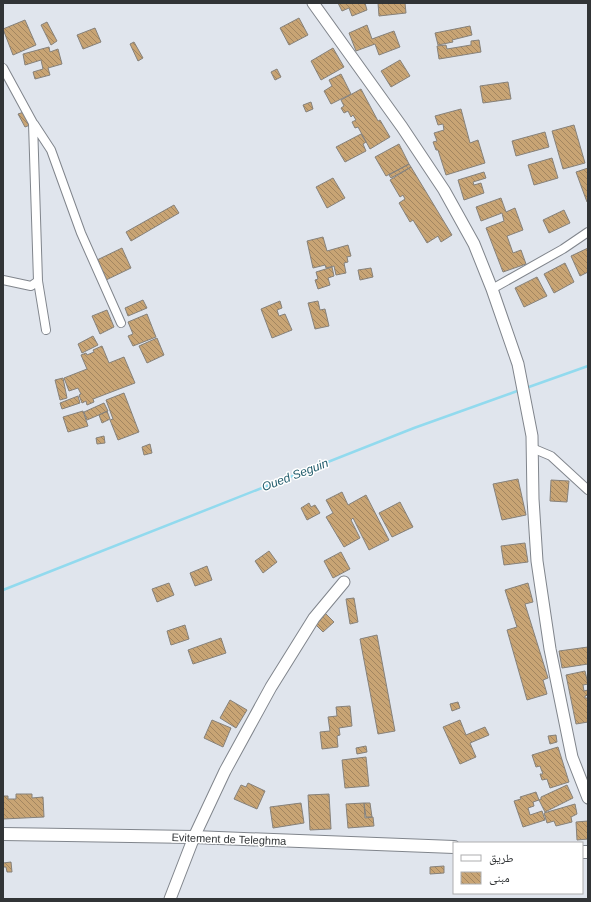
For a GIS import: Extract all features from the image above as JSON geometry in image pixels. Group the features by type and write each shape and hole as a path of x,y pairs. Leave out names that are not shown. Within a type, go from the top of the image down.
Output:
{"main road":[{"path":"313,3 402,127 444,190 474,244 492,289 518,364 532,436 533,499 537,561 550,649 572,758 588,798"},
{"path":"170,899 194,837 225,771 271,687 314,618 344,582"},
{"name":"Evitement de Teleghma","path":"3,834 194,837 453,847"}],"street":[{"path":"3,68 33,123 51,150 81,233 121,323"},
{"path":"33,123 38,281 46,330"},
{"path":"492,289 563,249 588,232"},
{"path":"3,280 31,286 38,281"},
{"path":"532,448 551,456 588,490"}],"building":[{"path":"338,3 365,3 367,10 352,16 349,8 342,11"},
{"path":"378,3 405,3 406,13 379,16"},
{"path":"299,18 308,35 289,45 280,28"},
{"path":"25,20 36,45 13,55 3,29"},
{"path":"47,22 57,41 51,45 41,25"},
{"path":"367,25 372,39 394,31 400,47 379,55 375,44 356,51 349,33"},
{"path":"470,26 472,35 452,40 453,42 438,45 435,33"},
{"path":"95,28 101,42 83,49 77,35"},
{"path":"479,40 481,52 439,59 437,46 446,45 447,49 471,45 471,41"},
{"path":"134,42 143,58 138,61 130,44"},
{"path":"49,47 50,52 58,49 62,64 48,68 50,75 35,79 33,72 43,69 41,60 25,65 23,54"},
{"path":"333,48 344,67 321,80 311,61"},
{"path":"400,60 410,76 391,87 381,71"},
{"path":"277,69 281,77 275,80 271,72"},
{"path":"341,74 351,94 331,104 324,91 332,86 329,80"},
{"path":"508,82 511,99 483,103 480,86"},
{"path":"361,89 378,121 380,120 390,137 370,149 358,127 355,128 352,122 356,120 353,115 351,117 348,111 344,113 341,108 344,106 341,100"},
{"path":"311,102 313,109 306,112 303,105"},
{"path":"461,109 470,143 478,140 485,163 446,175 438,150 436,150 433,142 437,141 434,133 444,130 443,124 438,125 435,116"},
{"path":"24,112 30,125 25,127 18,114"},
{"path":"574,125 585,163 563,169 552,131"},
{"path":"545,132 549,147 516,156 512,141"},
{"path":"361,134 366,142 363,144 366,151 345,162 336,147"},
{"path":"399,144 409,164 386,176 375,157"},
{"path":"552,158 558,178 534,185 528,165"},
{"path":"409,164 411,167 391,178 389,175"},
{"path":"411,167 452,235 441,242 438,236 427,243 413,220 410,222 399,203 405,199 403,195 400,197 390,180"},
{"path":"588,168 588,202 587,202 576,172"},
{"path":"484,172 486,178 473,182 474,185 481,183 484,193 464,200 458,180"},
{"path":"333,178 345,198 327,208 316,187"},
{"path":"501,198 506,212 515,208 523,230 507,236 513,253 521,250 526,264 503,272 486,228 504,221 502,213 481,221 476,207"},
{"path":"174,205 179,213 131,241 126,232"},
{"path":"564,210 570,223 549,233 543,220"},
{"path":"323,237 327,251 348,245 351,256 347,257 348,262 344,263 346,273 336,275 334,266 326,268 325,265 313,268 307,241"},
{"path":"122,248 131,268 106,280 97,260"},
{"path":"588,248 588,272 580,276 571,256"},
{"path":"565,263 574,282 554,293 544,274"},
{"path":"332,267 334,276 328,278 330,285 318,289 315,280 318,279 316,272"},
{"path":"371,268 373,277 360,280 358,270"},
{"path":"537,277 547,296 524,307 515,288"},
{"path":"143,300 147,308 128,316 125,308"},
{"path":"280,301 282,308 277,310 279,316 285,314 292,330 272,338 261,309"},
{"path":"318,301 320,310 325,309 329,326 315,329 308,303"},
{"path":"107,310 114,327 100,334 92,316"},
{"path":"147,314 156,337 133,346 128,336 133,334 128,322"},
{"path":"93,336 98,345 82,353 78,344"},
{"path":"157,338 164,355 147,363 139,346"},
{"path":"102,346 109,363 124,357 135,383 93,399 94,402 87,405 86,401 82,403 79,395 81,394 78,388 69,391 64,378 87,369 81,355 86,353 87,355 94,352 93,350"},
{"path":"63,378 67,398 60,400 55,380"},
{"path":"124,393 139,432 118,440 110,420 113,419 106,400"},
{"path":"78,396 80,403 62,409 60,403"},
{"path":"104,403 108,411 87,420 84,412"},
{"path":"83,411 88,426 68,432 63,417"},
{"path":"107,411 110,419 102,423 99,415"},
{"path":"104,436 105,443 97,444 96,438"},
{"path":"150,444 152,453 144,455 142,447"},
{"path":"518,479 526,515 502,520 493,484"},
{"path":"551,480 569,481 567,502 550,501"},
{"path":"342,492 348,505 366,495 389,540 369,550 353,518 351,520 360,538 344,547 326,517 333,513 326,500"},
{"path":"400,502 413,527 392,537 379,513"},
{"path":"309,503 311,507 315,505 320,513 307,520 301,508"},
{"path":"525,543 528,562 504,565 501,546"},
{"path":"269,551 277,562 263,573 255,561"},
{"path":"341,552 350,569 333,578 324,561"},
{"path":"207,566 212,580 195,586 190,573"},
{"path":"169,583 174,595 157,602 152,589"},
{"path":"528,583 533,602 525,604 548,678 543,680 547,694 527,700 507,630 517,627 505,590"},
{"path":"354,598 358,622 350,624 346,599"},
{"path":"324,612 334,622 323,632 313,622"},
{"path":"185,625 189,639 171,645 167,631"},
{"path":"377,635 395,731 378,734 360,639"},
{"path":"221,638 226,653 193,664 188,650"},
{"path":"588,647 588,664 562,668 559,651"},
{"path":"585,671 588,684 583,685 584,691 588,690 588,695 585,696 585,698 588,698 588,722 576,724 566,675"},
{"path":"230,700 247,710 236,728 220,718"},
{"path":"458,702 460,708 452,711 450,704"},
{"path":"350,706 352,726 339,728 340,735 337,736 338,747 322,749 320,732 330,731 328,717 337,716 336,707"},
{"path":"212,720 231,728 223,747 204,738"},
{"path":"460,720 466,735 485,727 489,735 470,743 476,757 460,764 443,727"},
{"path":"556,735 557,742 550,744 548,736"},
{"path":"366,746 367,752 357,754 356,748"},
{"path":"558,747 569,782 550,788 547,779 542,780 540,774 543,774 540,766 536,767 532,755"},
{"path":"366,757 369,786 345,788 342,760"},
{"path":"248,783 265,791 257,809 234,799 241,785 246,787"},
{"path":"567,785 573,798 545,812 539,800 541,797"},
{"path":"536,792 539,800 533,802 534,806 528,808 530,815 542,811 545,820 523,827 514,801 521,799 520,797"},
{"path":"16,794 32,794 32,798 43,797 44,817 3,819 3,796 8,796 8,799 16,799"},
{"path":"329,794 331,829 310,830 308,795"},
{"path":"301,803 304,823 273,828 270,807"},
{"path":"364,803 365,818 373,817 374,826 348,828 346,804"},
{"path":"364,803 370,803 372,817 366,817"},
{"path":"575,804 577,814 571,817 572,822 556,826 554,821 547,823 544,813"},
{"path":"588,821 588,839 577,840 576,822"},
{"path":"11,862 12,872 7,872 6,867 3,867 3,863"},
{"path":"444,866 444,873 430,874 430,867"}],"waterway":[{"name":"Oued Seguin","path":"526,388 588,366"},
{"name":"Oued Seguin","path":"3,590 414,428 520,390"}]}
